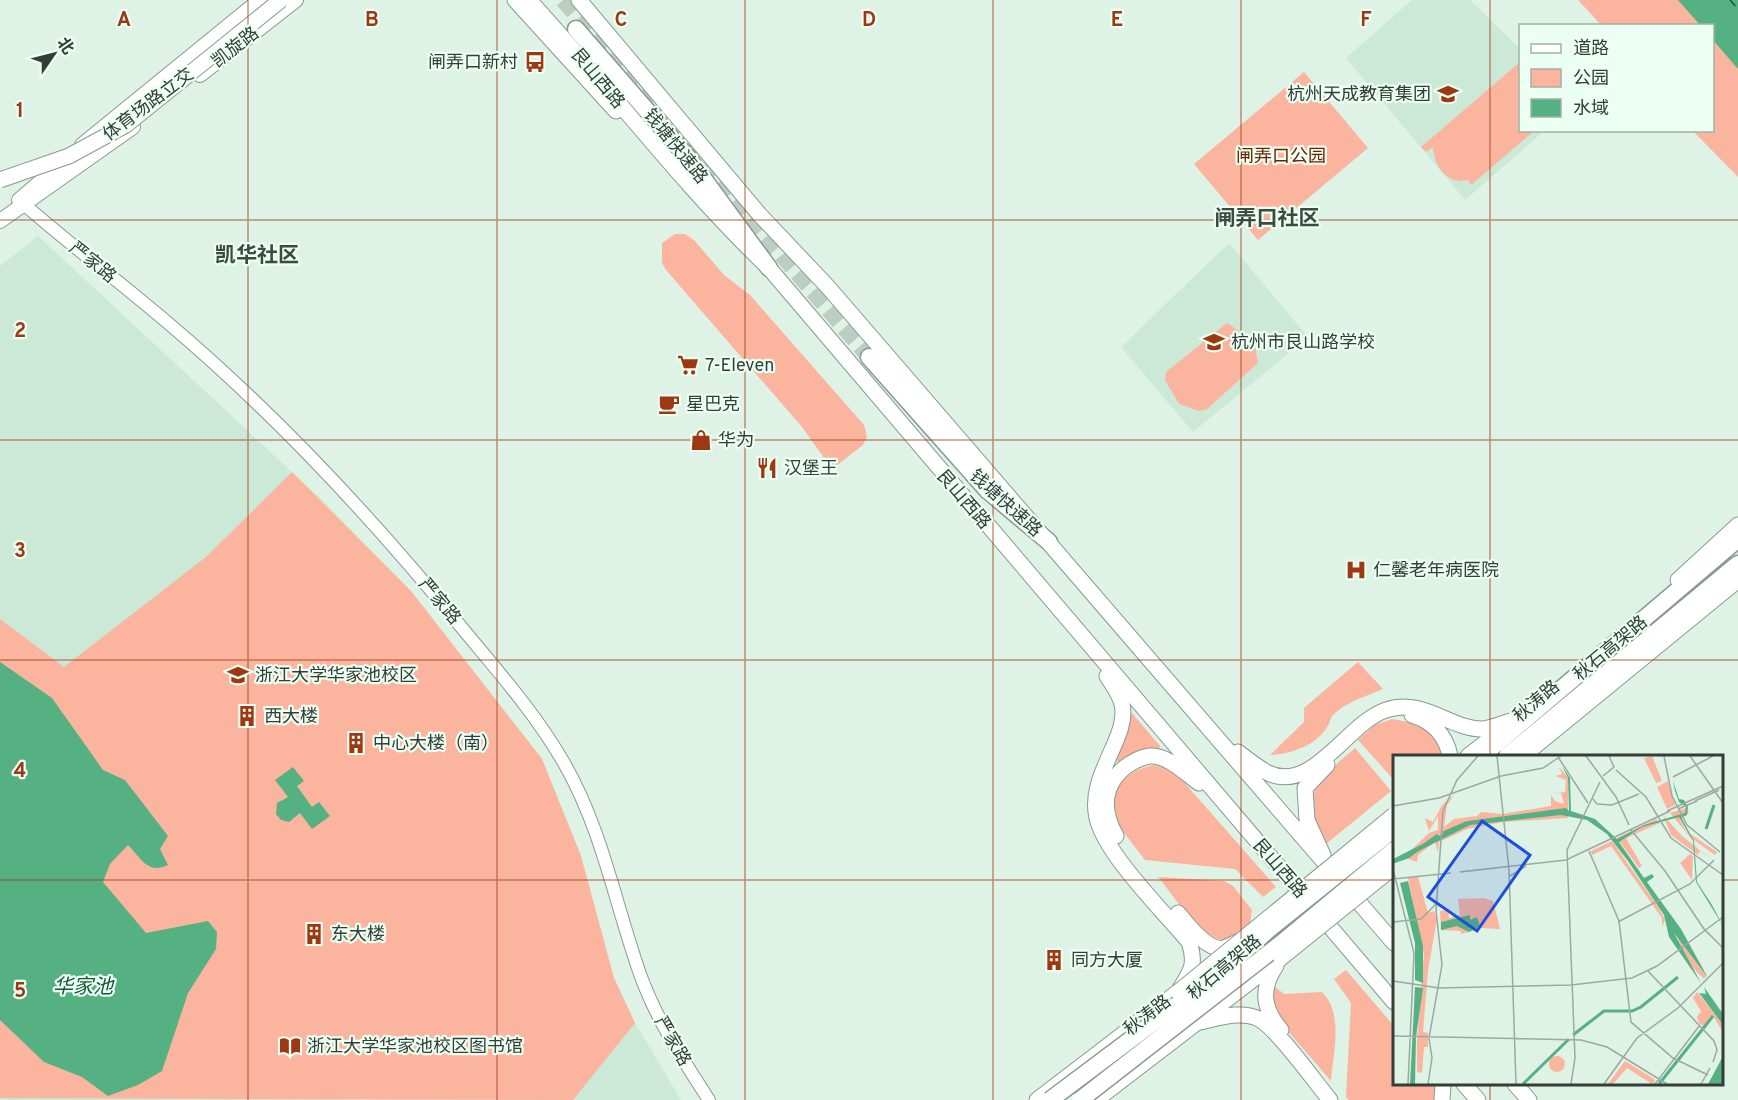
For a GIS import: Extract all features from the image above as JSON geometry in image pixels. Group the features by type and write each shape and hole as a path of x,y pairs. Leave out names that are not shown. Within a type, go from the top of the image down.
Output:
{"highway":[{"name":"钱塘快速路","path":"576,29 689,159 769,268"},
{"name":"钱塘快速路","path":"869,357 987,490 1049,542"},
{"name":"秋石高架路","path":"1483,755 1738,539"},
{"name":"秋石高架路","path":"1508,755 1738,564"},
{"name":"秋石高架路","path":"1050,1100 1222,972 1268,930 1393,831"},
{"name":"秋石高架路","path":"1080,1100 1283,942 1393,852"}],"main road":[{"name":"凯旋路","path":"0,219 103,127 260,0"},
{"name":"体育场路立交","path":"0,180 69,156 126,125 281,0"},
{"name":"凯旋路","path":"0,219 26,206 101,152 296,0"},
{"path":"515,0 607,103 654,144"},
{"name":"艮山西路","path":"529,0 732,232 769,268 1393,1000"},
{"name":"艮山西路","path":"579,0 759,214 828,287 1330,871 1393,941"},
{"name":"秋涛路","path":"1469,755 1514,720 1738,525"},
{"name":"秋涛路","path":"1524,755 1738,580"},
{"path":"1096,654 1122,705 1115,742 1096,786 1097,819 1116,855 1189,942 1194,957 1193,968 1178,992"},
{"path":"1207,726 1256,766 1282,777 1298,776 1314,766 1370,716 1389,708 1423,709 1483,729 1514,720"},
{"path":"1330,871 1307,820 1305,803 1305,788 1320,772 1375,723 1390,716 1407,714 1425,719 1440,732 1450,755"},
{"path":"1533,755 1542,739"},
{"path":"1220,798 1169,761 1150,756 1130,763 1113,777 1106,795 1106,811 1124,849 1186,923 1216,948 1224,948 1240,940"},
{"name":"秋涛路","path":"1037,1100 1178,992 1393,817"},
{"name":"秋涛路","path":"1096,1100 1393,869"},
{"path":"1367,911 1393,931"},
{"path":"1281,958 1265,987 1268,1010 1277,1025 1340,1100"},
{"path":"1194,1024 1242,1015 1260,1020 1330,1100"},
{"path":"1442,1100 1443,1085"},
{"path":"1466,1085 1478,1100"},
{"path":"1517,1085 1529,1100"}],"street":[{"name":"严家路","path":"26,206 169,324 316,462 432,590 531,711 564,763 588,809 640,975 655,1010 680,1056 709,1100"}],"shaded area":[{"name":"杭州天成教育集团","path":"1412,0 1470,0 1519,48 1519,132 1543,132 1465,200 1346,58"},
{"name":"浙江大学华家池校区","path":"38,236 321,499 411,591 542,759 581,856 614,978 635,1023 681,1100 0,1100 0,266"},
{"name":"杭州市艮山路学校","path":"1229,243 1308,337 1193,432 1121,347"}],"green space":[{"path":"1578,0 1738,0 1738,177 1694,132 1714,132 1714,24 1600,24"},
{"path":"1519,63 1519,132 1533,132 1471,185 1468,180 1454,180 1448,177 1436,161 1433,147 1426,152 1421,147"},
{"name":"闸弄口公园","path":"1304,72 1368,148 1258,240 1194,164"},
{"path":"675,234 685,234 694,240 724,275 750,295 864,425 867,437 863,445 832,469 802,427 666,270 662,263 662,243"},
{"path":"1227,323 1254,341 1258,363 1207,409 1199,411 1179,404 1165,380 1166,372"},
{"name":"浙江大学华家池校区","path":"292,472 411,591 542,759 581,856 614,978 635,1023 573,1100 0,1098 0,619 64,667 206,557"},
{"path":"1358,662 1383,689 1338,710 1322,734 1309,744 1294,751 1270,755 1304,722 1304,708"},
{"path":"1132,713 1160,746 1159,753 1141,751 1118,762 1115,757 1127,718"},
{"path":"1392,719 1417,725 1425,729 1436,740 1441,755 1393,755 1393,779 1358,740 1375,725"},
{"path":"1355,748 1391,791 1326,844 1312,814 1315,790 1331,769"},
{"path":"1154,765 1171,769 1183,781 1276,887 1263,897 1235,869 1145,860 1118,825 1111,800 1128,776 1139,769"},
{"path":"1158,877 1224,881 1233,886 1252,910 1250,924 1230,941 1209,935 1190,917"},
{"path":"1346,970 1393,1025 1393,1085 1438,1085 1435,1100 1349,1100 1346,1097 1351,1003 1334,979"},
{"path":"1274,986 1284,994 1322,992 1329,1001 1333,1011 1336,1034 1331,1081 1286,1029 1272,1001"}],"water":[{"path":"1678,0 1738,0 1738,69 1714,41 1714,24 1699,24"},
{"name":"华家池","path":"0,662 52,698 103,770 125,780 168,836 160,849 168,865 155,868 145,864 128,845 110,864 103,882 146,933 208,921 217,932 216,949 188,993 162,1071 138,1085 108,1096 82,1077 44,1062 0,1020"},
{"path":"293,767 304,781 297,786 312,807 319,802 330,816 312,829 300,813 289,822 281,820 276,814 277,803 288,797 275,780"}],"ferry route":[{"path":"1730,0 1738,9"}],"tunnel":[{"path":"563,0 869,357"}],"place":[{"name":"闸弄口新村","path":"535,62"},
{"name":"杭州天成教育集团","path":"1448,94"},
{"name":"杭州市艮山路学校","path":"1214,342"},
{"name":"7-Eleven","path":"688,365"},
{"name":"星巴克","path":"669,404"},
{"name":"华为","path":"701,440"},
{"name":"汉堡王","path":"767,468"},
{"name":"仁馨老年病医院","path":"1356,570"},
{"name":"浙江大学华家池校区","path":"238,675"},
{"name":"西大楼","path":"247,716"},
{"name":"中心大楼（南）","path":"356,743"},
{"name":"东大楼","path":"314,934"},
{"name":"同方大厦","path":"1054,960"},
{"name":"浙江大学华家池校区图书馆","path":"290,1046"}],"district":[{"name":"闸弄口社区","path":"1267,218"},
{"name":"凯华社区","path":"257,255"}]}
